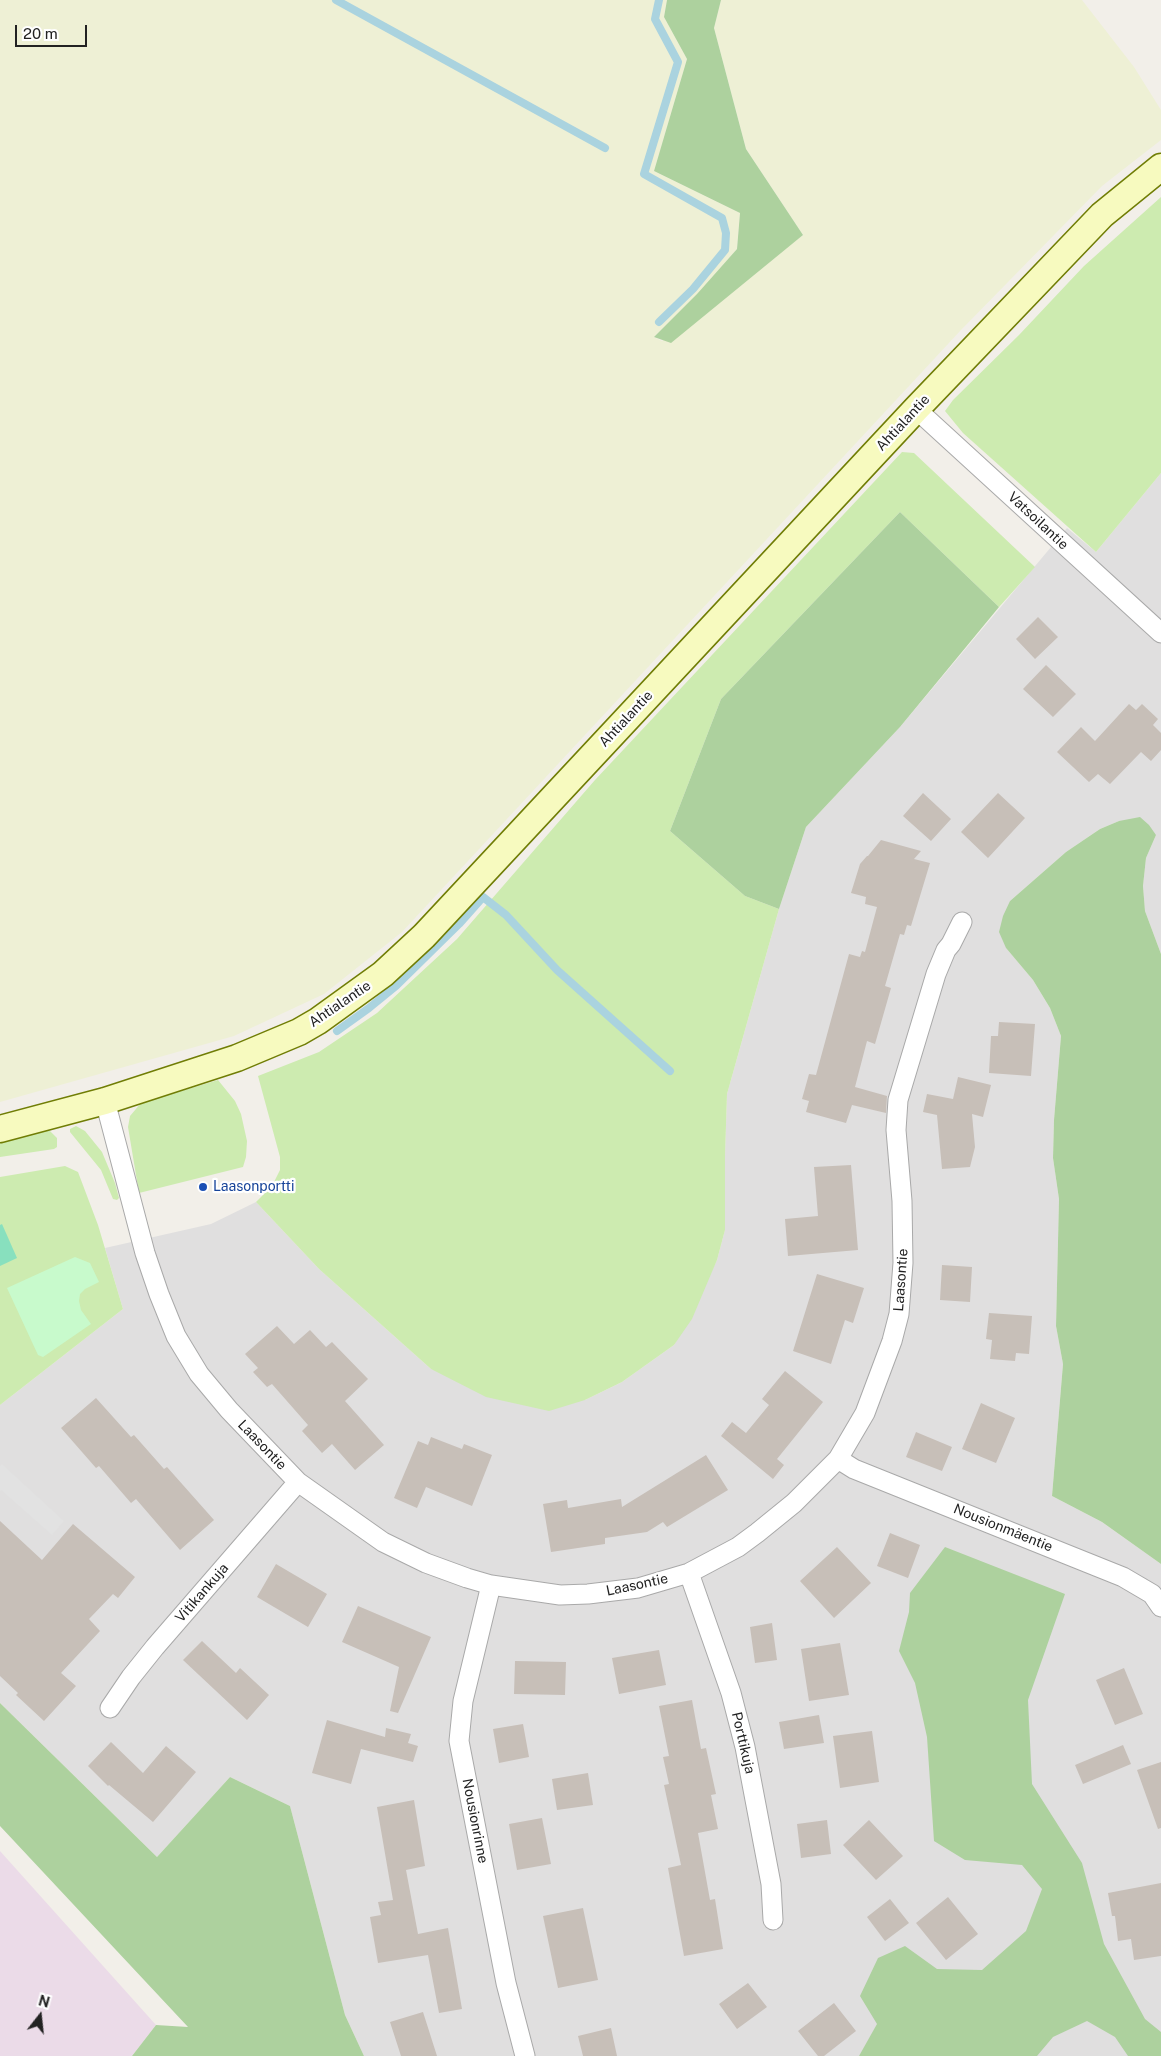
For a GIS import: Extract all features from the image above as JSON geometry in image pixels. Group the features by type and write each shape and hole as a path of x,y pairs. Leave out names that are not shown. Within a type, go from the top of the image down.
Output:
{"street":[{"name":"Ahtialantie","path":"0,1129 105,1101 237,1058 299,1032 336,1010 383,974 424,936 916,409 1102,215 1161,167"},
{"name":"Vatsoilantie","path":"916,409 1161,633"},
{"name":"Laasontie","path":"105,1101 145,1254 158,1294 176,1336 199,1374 229,1410 298,1482 383,1542 426,1563 491,1585 560,1595 588,1594 638,1588 689,1573 738,1546 757,1533 794,1504 838,1459 865,1413 892,1341 899,1314 903,1263 903,1228 896,1130 898,1100 936,974 946,950 962,922"},
{"name":"Nousionmäentie","path":"838,1459 854,1469 1123,1577 1152,1594 1161,1607"},
{"name":"Vitikankuja","path":"110,1708 130,1677 298,1482"},
{"name":"Porttikuja","path":"689,1573 732,1693 745,1747 771,1884 773,1920"},
{"name":"Nousionrinne","path":"491,1585 463,1701 459,1741 506,1983 525,2056"}],"shaded area":[{"path":"1161,473 1161,954 1145,911 1143,886 1146,858 1156,835 1119,821 1100,829 1066,852 1010,901 1006,948 1033,980 1050,1008 1061,1036 1053,1158 1059,1199 1056,1326 1063,1364 1052,1496 1102,1522 1161,1564 1161,2056 364,2056 345,2015 290,1806 230,1777 157,1857 0,1703 0,1405 123,1309 105,1248 211,1224 256,1202 319,1269 431,1369 585,1400 622,1382 674,1345 717,1260 725,1230 727,1094 779,909 806,827 900,727 1067,528 1096,552"},
{"path":"2,1464 64,1521 52,1535 0,1491 0,1466"},
{"path":"0,1851 156,2025 132,2056 0,2056"}],"green space":[{"path":"0,0 667,0 664,17 687,59 654,171 740,213 737,249 697,294 654,337 662,341 803,235 746,149 714,28 721,0 1082,0 1134,67 1161,110 1161,140 1102,186 961,330 402,932 324,994 234,1036 0,1102"},
{"path":"667,0 721,0 714,28 746,149 803,235 671,343 654,337 697,294 737,249 740,213 654,171 687,59 664,17"},
{"path":"1161,197 1161,473 1096,552 963,433 945,411 953,400 1019,335 1084,266"},
{"path":"902,452 914,453 1035,567 999,607 900,512 721,699 670,831 745,896 779,909 727,1094 725,1230 717,1260 692,1319 674,1345 622,1382 585,1400 549,1411 486,1397 431,1369 319,1269 256,1202 272,1186 280,1170 280,1157 258,1076 319,1052 377,1013 457,939 595,780"},
{"path":"900,512 999,607 900,727 806,827 779,909 745,896 670,831 721,699"},
{"path":"1140,817 1156,835 1146,858 1143,886 1145,911 1161,954 1161,1564 1102,1522 1052,1496 1063,1364 1056,1326 1059,1199 1053,1158 1061,1036 1050,1008 1033,980 1006,948 999,932 1003,916 1010,901 1066,852 1100,829 1119,821"},
{"path":"218,1080 235,1101 241,1114 247,1141 243,1167 139,1193 128,1127 130,1116 141,1103"},
{"path":"76,1126 85,1131 102,1152 115,1183 119,1198 117,1200 113,1199 101,1170 70,1132 70,1129"},
{"path":"48,1129 57,1138 57,1147 54,1149 0,1157 0,1140"},
{"path":"65,1166 78,1172 98,1225 123,1309 0,1405 0,1177"},
{"path":"2,1224 17,1258 0,1266 0,1225"},
{"path":"75,1257 90,1263 99,1282 85,1289 80,1294 81,1310 91,1324 43,1357 38,1355 7,1288"},
{"path":"945,1547 1065,1594 1028,1700 1032,1784 1082,1863 1104,1944 1145,2019 1161,2032 1161,2056 1128,2056 1115,2037 1087,2021 1053,2037 1037,2056 859,2056 877,2024 860,1996 878,1958 905,1946 937,1969 982,1970 1026,1931 1042,1889 1022,1865 965,1860 934,1841 927,1737 915,1683 899,1651 909,1612 910,1593"},
{"path":"0,1703 157,1857 230,1777 290,1806 345,2015 364,2056 132,2056 156,2025 188,2027 0,1826"}],"building":[{"path":"1038,617 1058,637 1035,659 1016,639"},
{"path":"1046,665 1076,694 1053,717 1023,689"},
{"path":"1129,704 1136,710 1142,704 1158,719 1153,725 1161,733 1161,750 1151,761 1141,752 1110,784 1098,774 1089,782 1057,752 1081,727 1095,741"},
{"path":"923,793 951,819 931,841 903,816"},
{"path":"998,793 1025,818 988,858 961,832"},
{"path":"881,840 921,851 914,859 930,863 911,926 907,925 904,935 900,934 885,986 891,988 875,1044 867,1041 855,1087 887,1096 886,1113 852,1105 846,1123 806,1112 809,1101 802,1099 809,1074 816,1075 849,954 860,957 862,951 865,952 877,907 865,904 866,897 851,893 860,864"},
{"path":"999,1022 1035,1024 1031,1076 989,1073 991,1036 998,1036"},
{"path":"958,1077 991,1085 983,1117 972,1114 975,1147 970,1167 942,1169 937,1115 923,1112 927,1094 953,1099"},
{"path":"851,1165 858,1250 788,1256 785,1219 818,1216 814,1167"},
{"path":"942,1265 972,1267 970,1302 940,1300"},
{"path":"817,1274 864,1288 853,1323 845,1320 831,1364 793,1351"},
{"path":"989,1313 1032,1316 1029,1354 1016,1353 1015,1361 990,1359 992,1340 986,1339"},
{"path":"277,1326 294,1344 310,1330 326,1347 332,1342 368,1379 345,1401 384,1445 355,1470 332,1444 322,1453 302,1431 308,1425 272,1384 267,1387 253,1372 258,1368 245,1354"},
{"path":"785,1371 823,1402 777,1459 784,1465 773,1479 721,1436 732,1422 746,1433 769,1405 762,1399"},
{"path":"96,1398 131,1437 134,1435 164,1469 167,1467 214,1520 180,1550 136,1499 131,1503 99,1466 96,1468 61,1428"},
{"path":"981,1403 1015,1418 996,1463 962,1449"},
{"path":"916,1432 952,1447 942,1471 906,1457"},
{"path":"431,1437 462,1449 464,1444 492,1455 472,1506 426,1487 417,1508 394,1498 418,1441 428,1445"},
{"path":"706,1455 728,1490 667,1527 663,1522 647,1532 605,1538 605,1544 551,1552 543,1504 567,1500 568,1508 621,1499 622,1507"},
{"path":"0,1521 42,1560 73,1524 135,1577 118,1598 113,1594 89,1619 100,1631 61,1673 76,1686 44,1721 16,1695 18,1693 0,1676"},
{"path":"890,1533 920,1545 908,1578 877,1566"},
{"path":"837,1547 871,1583 834,1618 800,1581"},
{"path":"276,1564 327,1594 308,1627 257,1597"},
{"path":"358,1606 431,1637 398,1713 390,1711 399,1667 342,1642"},
{"path":"772,1623 777,1660 755,1663 750,1627"},
{"path":"202,1641 236,1673 240,1668 269,1695 247,1720 183,1660"},
{"path":"840,1643 849,1695 809,1701 801,1649"},
{"path":"659,1650 666,1685 619,1694 612,1658"},
{"path":"515,1661 566,1662 565,1695 514,1694"},
{"path":"1124,1668 1143,1714 1115,1725 1096,1680"},
{"path":"692,1700 701,1749 706,1748 716,1794 711,1795 718,1829 698,1833 710,1900 715,1899 723,1949 684,1956 668,1868 681,1865 664,1785 669,1784 663,1757 669,1756 659,1706"},
{"path":"819,1715 824,1743 784,1749 779,1722"},
{"path":"327,1720 385,1737 386,1728 411,1734 408,1743 418,1746 413,1762 361,1749 351,1784 312,1773"},
{"path":"523,1724 529,1757 499,1763 493,1729"},
{"path":"872,1731 879,1782 840,1788 833,1736"},
{"path":"111,1742 143,1773 166,1746 196,1772 153,1822 108,1786 88,1766"},
{"path":"1123,1745 1131,1764 1083,1784 1075,1765"},
{"path":"1161,1762 1161,1828 1158,1829 1137,1770"},
{"path":"588,1773 593,1805 557,1810 552,1779"},
{"path":"414,1800 425,1866 406,1870 418,1934 448,1928 462,2009 439,2013 428,1955 378,1963 370,1917 381,1915 378,1902 393,1900 377,1807"},
{"path":"542,1818 551,1864 517,1870 509,1824"},
{"path":"827,1820 831,1854 801,1858 797,1824"},
{"path":"869,1820 903,1856 876,1880 843,1845"},
{"path":"1161,1883 1161,1956 1134,1960 1131,1939 1118,1941 1115,1916 1112,1916 1108,1893"},
{"path":"948,1897 978,1934 946,1960 916,1923"},
{"path":"890,1899 909,1923 885,1941 867,1917"},
{"path":"583,1908 598,1980 558,1988 543,1916"},
{"path":"748,1983 767,2007 737,2029 719,2004"},
{"path":"834,2003 856,2031 824,2056 818,2056 798,2031"},
{"path":"423,2012 437,2056 401,2056 390,2022"},
{"path":"611,2028 617,2056 583,2056 578,2036"}],"waterway":[{"path":"336,0 605,148"},
{"path":"659,0 655,19 678,62 644,174 722,218 726,233 725,250 693,289 659,322"},
{"path":"337,1031 396,986 459,924 483,897 506,915 557,970 670,1071"}],"place":[{"name":"Laasonportti","path":"203,1187"}]}
